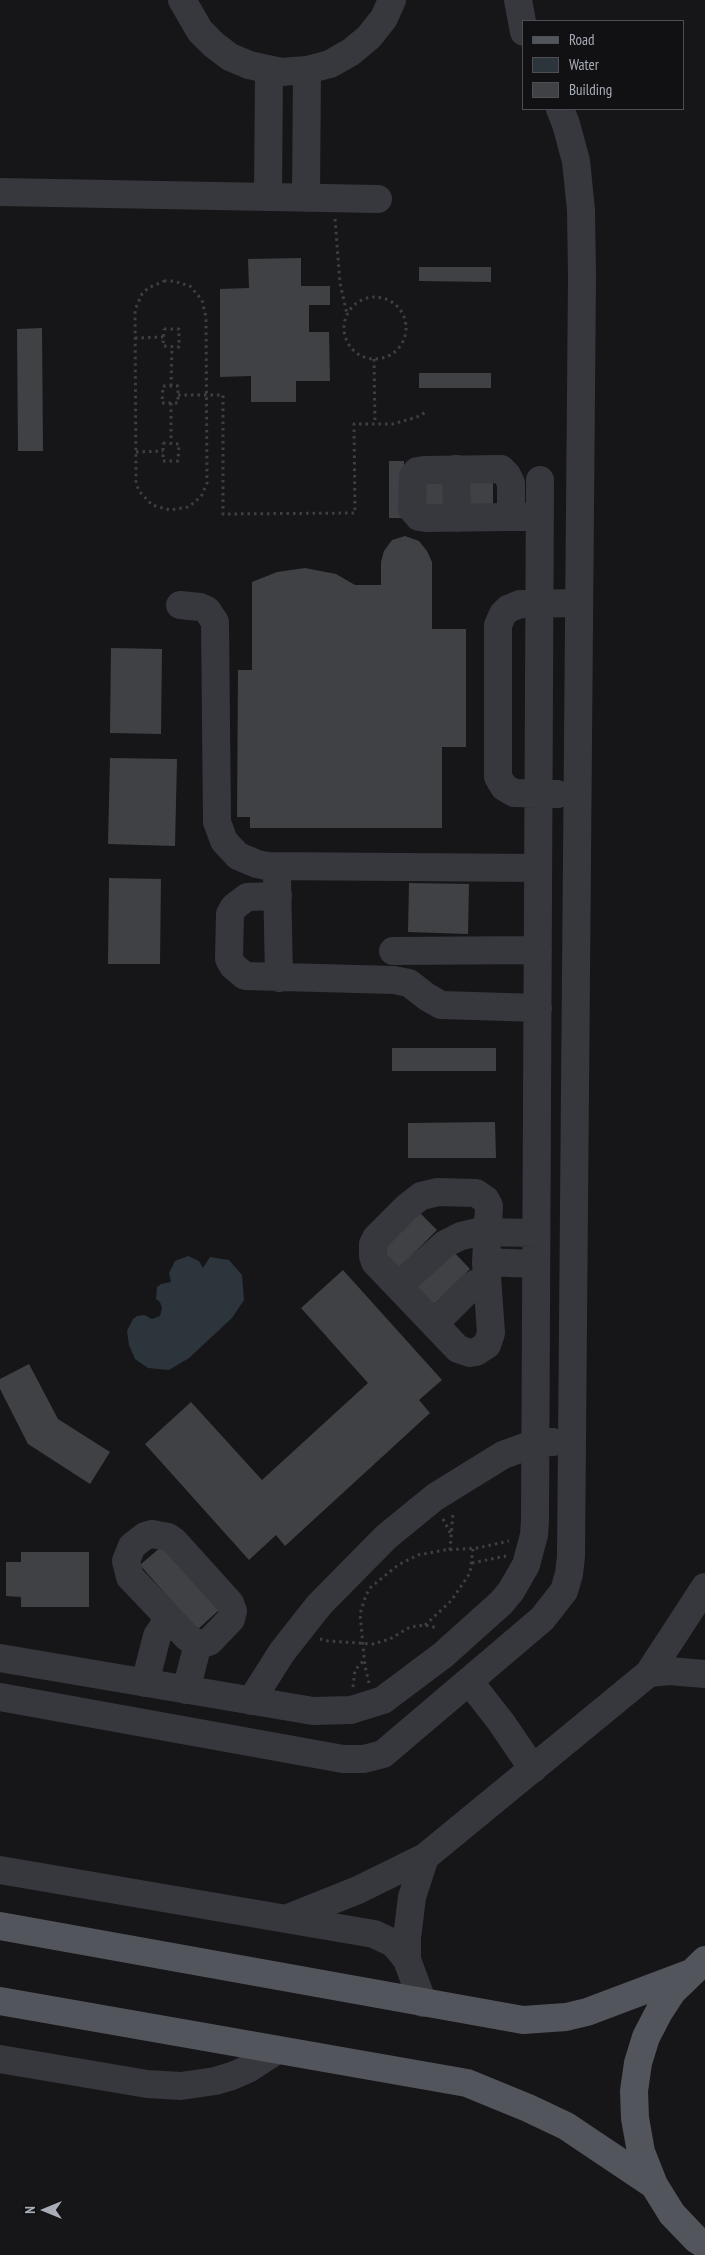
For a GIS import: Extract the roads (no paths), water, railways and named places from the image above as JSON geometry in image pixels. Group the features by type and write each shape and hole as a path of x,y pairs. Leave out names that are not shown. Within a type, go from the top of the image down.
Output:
{"main road":[{"path":"0,1926 501,2017 545,2020 587,2012 697,1967"},
{"path":"697,1967 672,1992 646,2037 638,2063 634,2091 634,2118 641,2152 654,2185 672,2214 696,2239 705,2245"},
{"path":"0,2002 468,2083 566,2126 654,2185"}],"street":[{"path":"182,0 200,31 214,45 237,60 268,70 307,70 330,64 351,52 369,37 384,18 392,0"},
{"path":"518,0 522,21"},
{"path":"268,70 268,197"},
{"path":"306,198 307,70"},
{"path":"268,107 307,107"},
{"path":"0,1697 343,1759 364,1759 383,1754 542,1619 564,1591 569,1574 571,1556 581,210 572,142 560,110"},
{"path":"0,192 378,199"},
{"path":"510,517 510,483 504,471 492,468 418,471 412,479 412,505 416,515 422,518 540,517"},
{"path":"456,469 456,518"},
{"path":"0,1658 326,1712 362,1708 382,1700 424,1671 462,1638 512,1591 526,1564 533,1543 536,1443 540,480"},
{"path":"578,793 520,794 509,791 498,777 498,626 503,614 514,606 579,604"},
{"path":"180,605 193,605 207,610 212,615 217,629 216,811 220,832 230,849 238,856 257,864 277,866 538,868"},
{"path":"277,866 278,978"},
{"path":"278,896 247,897 234,907 228,922 228,952 233,966 245,976 394,980 409,983 427,998 441,1005 538,1008"},
{"path":"394,951 538,950"},
{"path":"438,1192 470,1192 482,1196 489,1206 486,1270 490,1339 482,1349 470,1353 464,1352 454,1345 375,1262 372,1256 373,1244 407,1207 421,1196 438,1192"},
{"path":"398,1286 445,1244 461,1236 488,1232 536,1232"},
{"path":"434,1324 486,1270 536,1264"},
{"path":"251,1701 299,1629 329,1593 362,1558 410,1516 456,1483 503,1455 536,1443 572,1441"},
{"path":"160,1535 174,1542 232,1606 233,1615 229,1623 209,1642 198,1644 188,1638 135,1583 127,1569 128,1553 132,1546 145,1536 160,1535"},
{"path":"288,1918 358,1890 425,1857 649,1673 705,1587"},
{"path":"145,1683 157,1636 169,1618"},
{"path":"186,1690 198,1644"},
{"path":"649,1673 668,1671 705,1674"},
{"path":"469,1681 502,1722 533,1769"},
{"path":"407,1960 407,1938 412,1897 425,1857"},
{"path":"0,1870 374,1934 393,1943 407,1960 423,2003"},
{"path":"0,2059 147,2084 181,2086 216,2081 232,2076 248,2069 277,2050"}],"water":[{"path":"188,1256 199,1261 203,1268 210,1257 229,1260 242,1275 244,1300 232,1318 189,1358 169,1370 148,1368 135,1359 129,1345 127,1331 133,1319 137,1316 144,1315 152,1319 160,1316 162,1308 160,1302 156,1299 157,1287 171,1282 169,1273 175,1261"}]}
